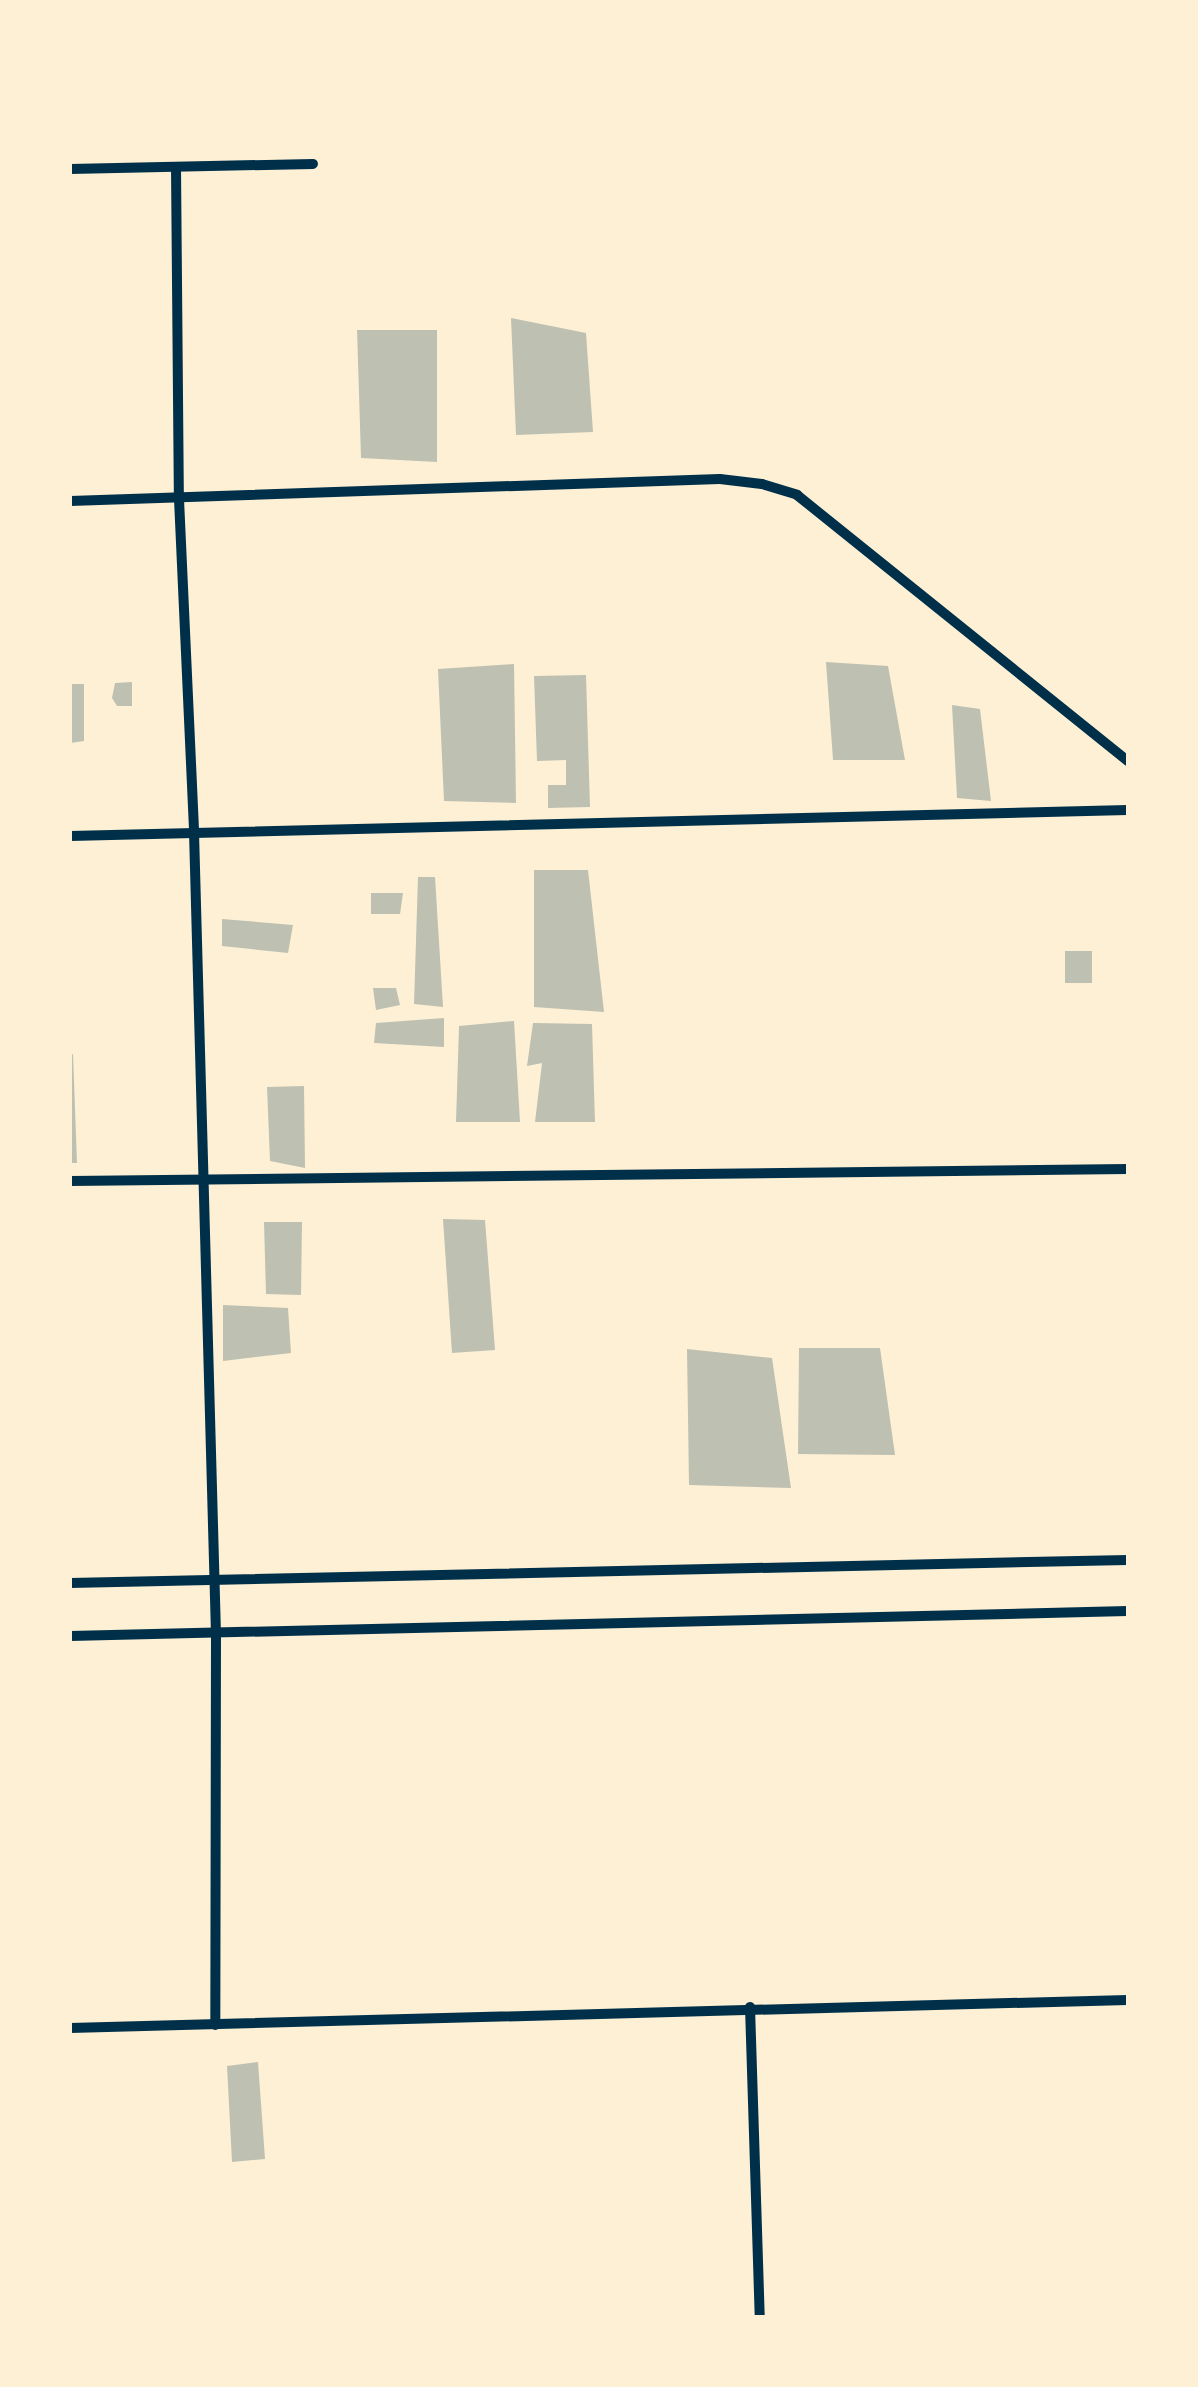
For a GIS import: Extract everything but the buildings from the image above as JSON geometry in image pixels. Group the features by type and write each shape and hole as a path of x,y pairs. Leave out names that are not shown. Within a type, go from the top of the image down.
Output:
{"street":[{"path":"70,168 313,164"},
{"path":"176,167 179,499 194,832 216,1633 216,2026"},
{"path":"70,502 720,479 762,484 797,495 1128,760"},
{"path":"70,836 1128,810"},
{"path":"70,1181 1128,1169"},
{"path":"70,1583 1128,1560"},
{"path":"70,1636 1128,1611"},
{"path":"70,2028 1128,2000"},
{"path":"750,2008 760,2317"}]}
